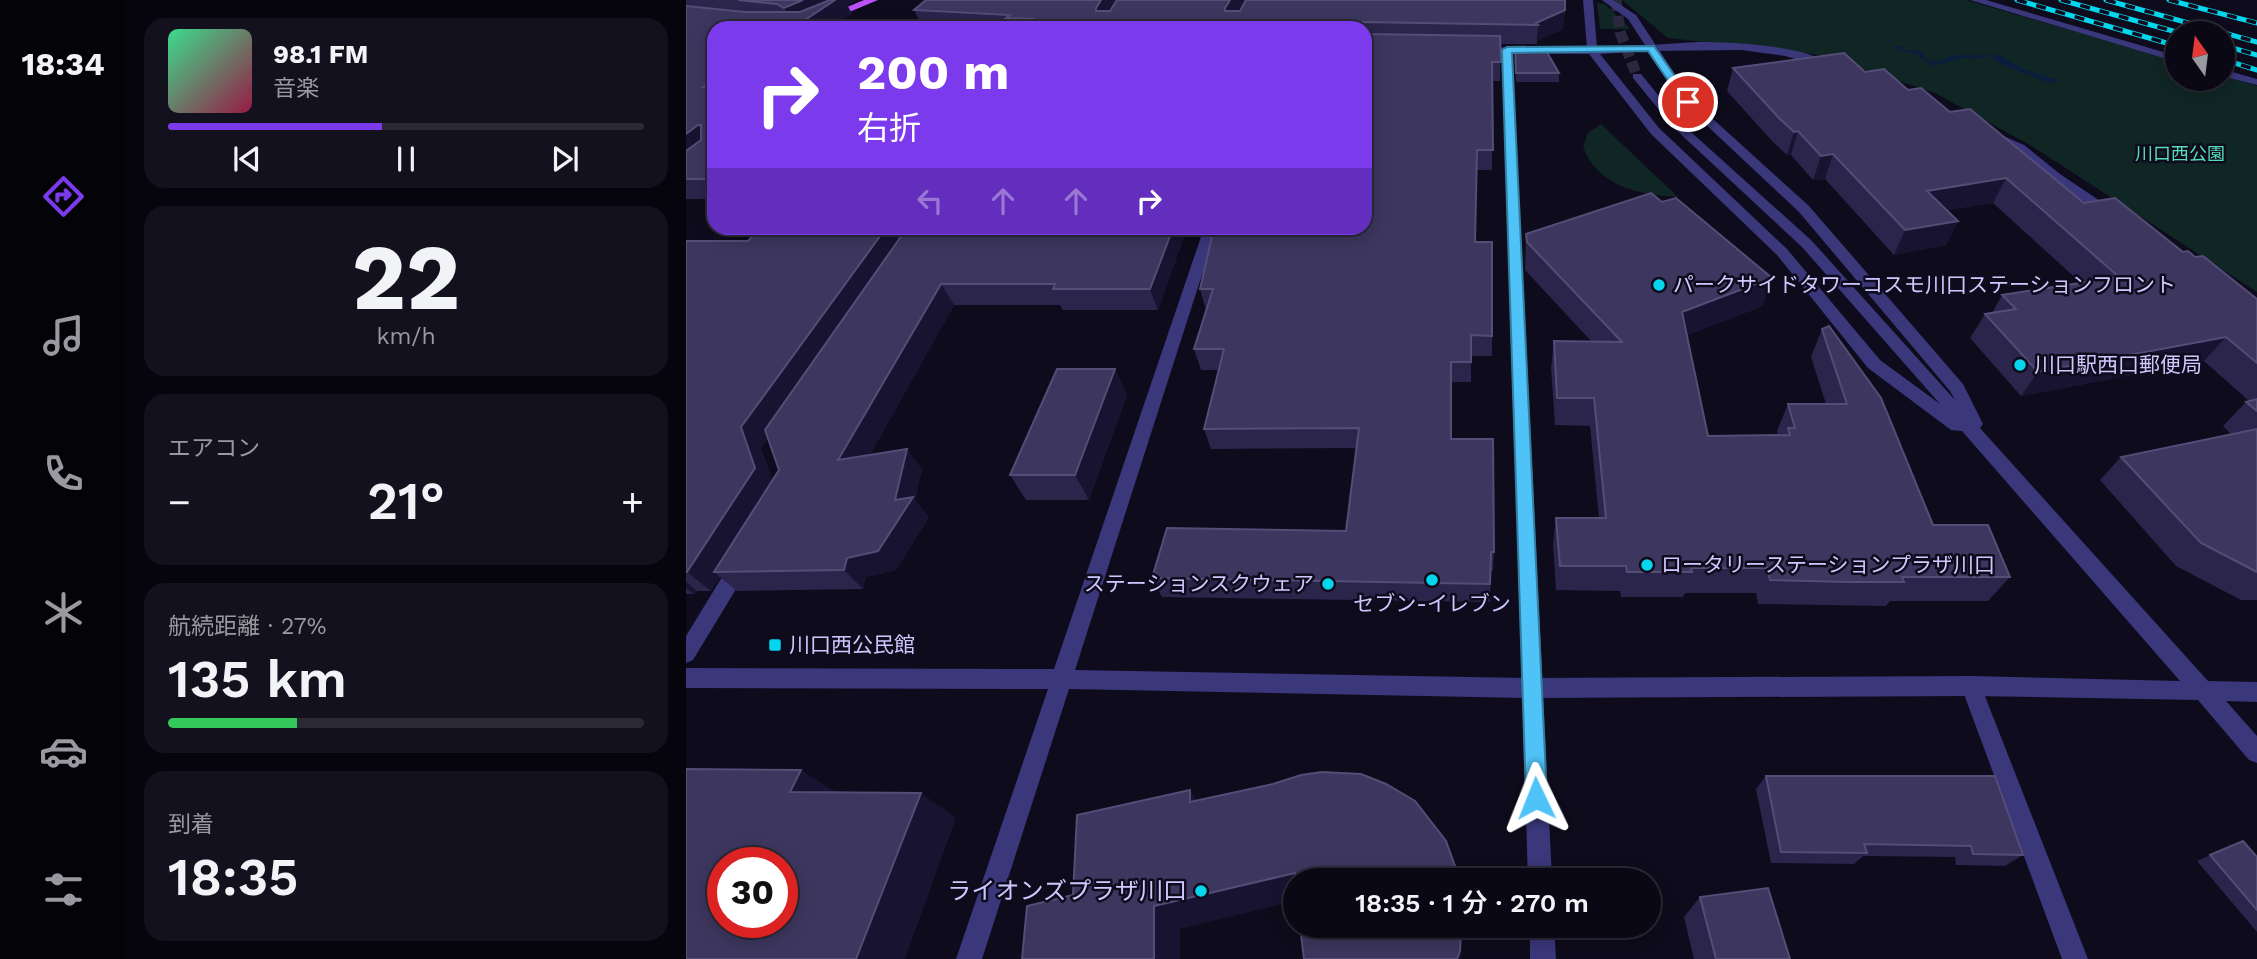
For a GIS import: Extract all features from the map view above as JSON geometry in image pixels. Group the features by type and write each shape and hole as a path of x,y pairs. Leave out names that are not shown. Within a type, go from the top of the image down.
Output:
{"main road":[{"path":"820,21 873,0"}],"street":[{"path":"1588,0 1592,51 1655,131 1782,252 1874,364 1988,449"},
{"path":"1607,0 1632,17 1688,102 1804,209 1957,388 1988,449"},
{"path":"1975,0 2165,55"},
{"path":"1468,49 1592,51 1709,44 1741,46 1808,58 1837,69"},
{"path":"1507,50 1540,868"},
{"path":"1637,76 1677,125 1807,244 2257,752"},
{"path":"2235,76 2257,82"},
{"path":"1982,131 2020,148 2056,177 2122,220"},
{"path":"969,959 1208,235"},
{"path":"686,654 751,548"},
{"path":"686,678 1060,679 1532,688 1971,686 2257,692"},
{"path":"1971,686 2075,959"},
{"path":"1542,938 1543,959"}],"green space":[{"name":"川口西公園","path":"1622,0 1966,0 2165,58 2165,91 2235,91 2235,79 2257,86 2257,292 2030,145 1935,93 1820,55 1668,38"},
{"path":"1597,3 1605,4 1630,29 1600,29"},
{"path":"1601,124 1678,197 1635,191 1610,180 1599,171 1583,147 1588,133"}],"water":[{"path":"1894,46 1921,51 1926,59 1936,62 1955,55 1999,55 2023,69 2058,80 2052,84 2001,64 1990,56 1963,58 1933,66 1916,54 1898,50"}],"building":[{"path":"738,0 803,0 784,8 777,4"},
{"path":"835,0 804,21 707,21 707,84 703,87 707,87 707,179 686,179 686,151 701,140 701,125 686,134 686,6 745,12 800,12"},
{"path":"926,0 1101,0 1096,11 1110,11 1117,0 1230,0 1225,11 1240,11 1246,0 1565,0 1565,10 1536,23 1538,25 1372,21 1031,21 1033,19 1006,18 1010,15 914,10"},
{"path":"1372,34 1500,36 1501,62 1492,62 1493,150 1477,150 1475,242 1492,242 1492,336 1471,335 1471,362 1451,362 1451,439 1493,439 1494,552 1491,552 1490,584 1152,578 1167,528 1346,531 1359,428 1204,429 1224,349 1194,349 1213,289 1200,289 1212,235 1372,235"},
{"path":"1515,47 1544,47 1559,73 1516,73"},
{"path":"1844,53 1865,72 1884,69 1908,90 1921,88 1950,112 1970,109 2084,203 2115,198 2183,252 2188,251 2195,257 2203,256 2257,299 2257,363 2226,337 2038,372 1985,314 2016,309 2002,295 2119,277 2006,178 1927,191 1958,221 1905,230 1833,154 1821,156 1798,131 1794,132 1779,118 1733,68"},
{"path":"1651,193 1662,202 1676,198 1772,278 1682,312 1708,436 1790,435 1788,428 1795,428 1788,404 1847,404 1822,329 1829,326 1881,398 1933,525 1988,525 2010,577 1902,577 1904,582 1848,582 1770,580 1767,568 1691,568 1692,572 1627,572 1626,566 1560,566 1556,518 1606,518 1594,398 1557,398 1554,341 1622,342 1527,242 1526,234"},
{"path":"754,235 881,235 741,427 755,468 686,572 686,241 748,241"},
{"path":"902,235 1170,235 1150,289 1053,289 1055,284 941,284 838,460 907,449 895,500 913,497 878,551 847,558 844,570 714,572 779,470 765,430"},
{"path":"1057,369 1115,369 1075,475 1010,475"},
{"path":"2257,399 2257,411 2246,402"},
{"path":"2257,429 2257,572 2201,543 2121,457"},
{"path":"686,769 801,770 790,792 921,793 856,959 686,959"},
{"path":"1322,772 1361,774 1386,784 1415,801 1446,841 1456,868 1283,868 1283,876 1154,906 1154,959 1022,959 1027,906 1073,895 1077,815 1190,790 1190,802 1273,784"},
{"path":"1766,776 1995,776 2023,855 1973,854 1971,846 1864,844 1867,853 1781,852"},
{"path":"2243,841 2257,857 2257,910 2210,855"},
{"path":"1768,888 1790,959 1716,959 1700,897"},
{"path":"1301,938 1461,938 1457,959 1304,959"}],"tunnel":[{"path":"1616,0 1620,32 1637,76"}],"railway":[{"path":"2017,0 2165,43"},
{"path":"2061,0 2165,29"},
{"path":"2106,0 2257,42"},
{"path":"2169,0 2257,23"},
{"path":"2235,49 2257,55"},
{"path":"2235,63 2257,70"}],"place":[{"name":"パークサイドタワーコスモ川口ステーションフロント","path":"1659,285"},
{"name":"川口駅西口郵便局","path":"2020,365"},
{"name":"ロータリーステーションプラザ川口","path":"1647,565"},
{"name":"セブン-イレブン","path":"1432,580"},
{"name":"ステーションスクウェア","path":"1328,584"},
{"name":"川口西公民館","path":"775,645"},
{"name":"ライオンズプラザ川口","path":"1201,891"}],"route":[{"path":"1536,798 1507,50 1592,51 1651,48 1688,102"}]}
